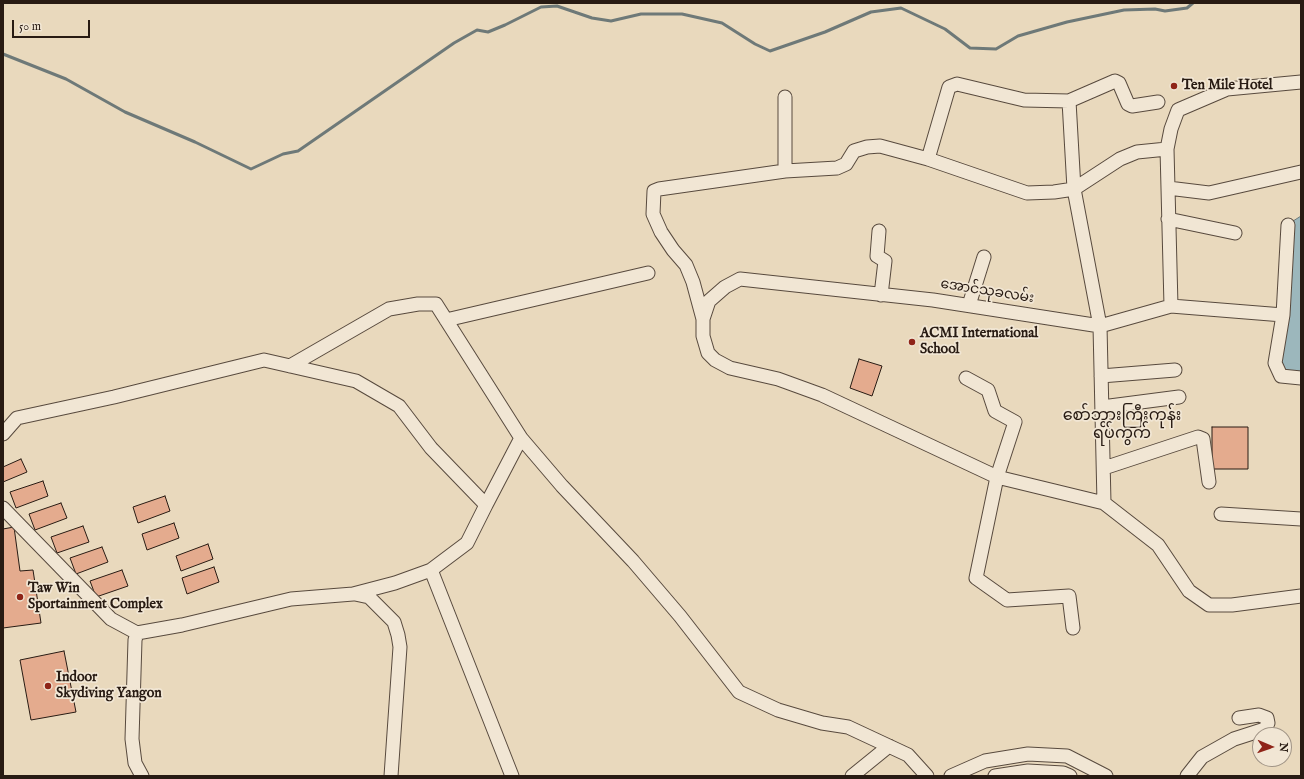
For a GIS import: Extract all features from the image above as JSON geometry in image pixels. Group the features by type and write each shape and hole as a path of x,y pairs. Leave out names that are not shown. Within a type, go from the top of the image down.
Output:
{"street":[{"path":"928,159 949,87 957,84 1024,100 1069,101 1115,81 1119,83 1128,104 1132,106 1158,102"},
{"path":"1171,306 1167,149 1171,130 1178,110 1227,89 1301,82"},
{"path":"785,97 785,172"},
{"path":"1069,101 1074,189 1100,326 1104,503"},
{"path":"1167,149 1137,152 1120,159 1074,189 1054,192 1027,193 928,159 880,146 867,147 854,152 846,164 837,168 785,172 654,191 653,214 661,232 673,250 686,265 693,282 703,319 703,336 708,353 715,360 730,368 778,379 822,395 997,477 1104,503 1158,545 1189,591 1209,605 1232,605 1301,596"},
{"path":"1168,188 1208,193 1301,172"},
{"path":"1168,219 1235,233"},
{"path":"1288,225 1282,315 1275,363 1277,371 1281,376 1301,378"},
{"path":"879,230 877,256 885,261 881,295"},
{"path":"969,305 984,257"},
{"path":"446,320 648,273"},
{"name":"အောင်သုခလမ်း","path":"703,319 710,301 725,286 740,279 969,305 1100,326 1171,306 1282,315"},
{"path":"290,366 389,309 418,304 436,304 521,438 562,486 642,572 680,616 739,692 778,710 822,723 848,727 908,755 927,776"},
{"path":"3,434 17,418 114,398 264,360 356,380 400,406 431,448 486,505"},
{"path":"1101,376 1175,370"},
{"path":"966,378 988,390 995,411 1015,422 997,477 976,578 1007,600 1069,596 1073,628"},
{"path":"1102,407 1180,397"},
{"path":"1104,468 1198,437 1203,440 1209,482"},
{"path":"3,508 110,619 137,633 182,625 291,599 353,594 395,583 431,570 467,543 521,438"},
{"path":"1222,514 1301,519"},
{"path":"431,570 512,776"},
{"path":"353,594 369,597 394,622 398,635 400,648 392,776"},
{"path":"137,633 135,640 132,738 135,763 142,776"},
{"path":"1187,776 1202,757 1234,738 1265,730 1268,723 1267,718 1259,715 1240,718"},
{"path":"852,776 889,746"},
{"path":"951,776 985,760 1028,754 1067,756 1106,776"},
{"path":"995,776 1028,771 1063,773 1070,776"}],"water":[{"path":"1301,216 1301,375 1279,370 1290,223"}],"building":[{"path":"859,359 882,366 872,396 850,388"},
{"path":"1212,427 1248,427 1248,469 1212,469"},
{"path":"21,459 27,472 3,482 3,467"},
{"path":"43,481 48,496 16,508 10,492"},
{"path":"165,496 170,511 138,523 133,507"},
{"path":"61,503 67,518 35,530 29,514"},
{"path":"174,523 179,538 147,550 142,534"},
{"path":"83,526 89,542 57,553 51,537"},
{"name":"Taw Win Sportainment Complex","path":"14,527 20,571 33,570 41,623 3,628 3,529"},
{"path":"208,544 213,559 181,571 176,556"},
{"path":"102,547 108,562 76,574 70,558"},
{"path":"214,567 219,582 187,594 182,578"},
{"path":"122,570 128,586 96,597 90,581"},
{"name":"Indoor Skydiving Yangon","path":"64,651 76,712 31,720 20,660"}],"waterway":[{"path":"3,54 66,79 125,112 195,142 251,169 283,154 298,151 454,43 477,30 488,32 541,7 557,6 592,18 611,21 641,14 682,14 722,23 755,44 770,51 825,32 871,12 901,8 945,29 970,48 996,49 1018,36 1067,22 1124,10 1155,9 1165,11 1187,8 1193,3"}],"place":[{"name":"Ten Mile Hotel","path":"1174,86"},
{"name":"ACMI International School","path":"912,342"},
{"name":"Taw Win Sportainment Complex","path":"20,597"},
{"name":"Indoor Skydiving Yangon","path":"48,686"}],"district":[{"name":"စော်ဘွားကြီးကုန်း ရပ်ကွက်","path":"1122,426"}]}
